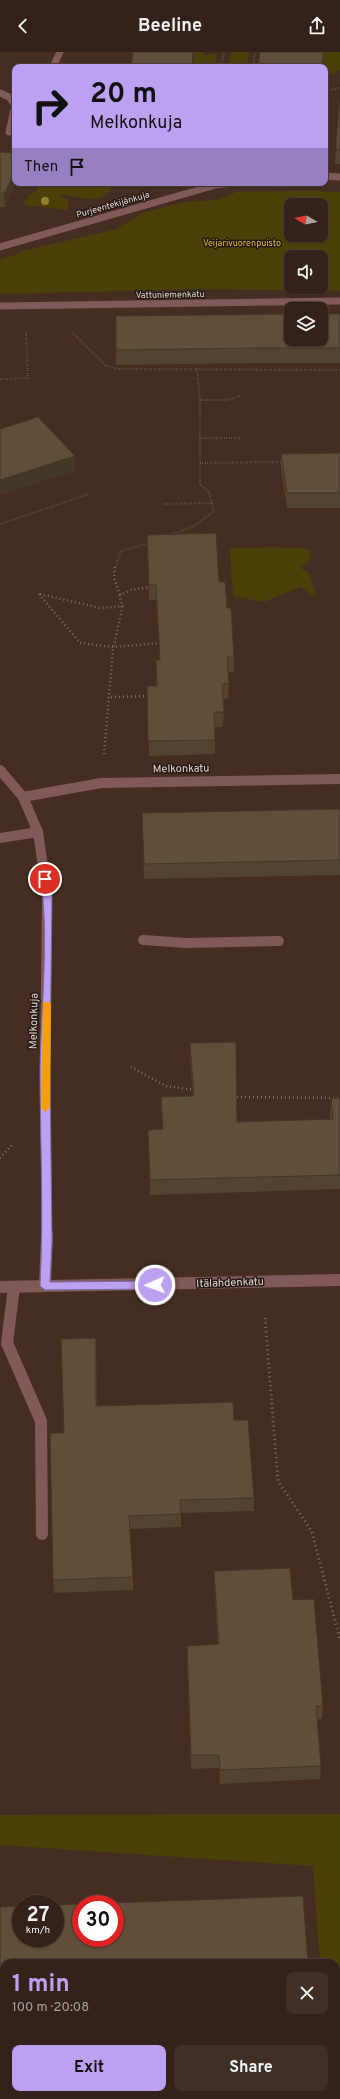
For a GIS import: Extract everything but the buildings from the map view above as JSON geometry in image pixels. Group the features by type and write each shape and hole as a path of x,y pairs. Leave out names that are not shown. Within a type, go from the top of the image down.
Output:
{"street":[{"path":"54,64 60,52"},
{"path":"0,94 9,97 12,101"},
{"path":"0,131 12,132"},
{"path":"328,176 340,177"},
{"name":"Purjeentekijänkuja","path":"0,248 203,186"},
{"name":"Vattuniemenkatu","path":"0,306 340,301"},
{"name":"Melkonkuja","path":"0,770 23,797 38,832 48,901 45,1070 47,1241 45,1286"},
{"name":"Melkonkatu","path":"23,797 101,783 340,778"},
{"path":"0,838 38,832"},
{"path":"143,940 187,943 279,942"},
{"name":"Itälahdenkatu","path":"0,1287 109,1286 340,1280"},
{"path":"14,1287 7,1343 41,1421 42,1534"}],"path":[{"path":"222,64 224,52"},
{"path":"253,64 255,52"},
{"path":"328,90 340,88"},
{"path":"0,379 28,378 26,327"},
{"path":"72,332 105,365 116,369 197,368 226,371 340,370"},
{"path":"168,536 194,526 214,511 209,492 200,485 200,400 197,368"},
{"path":"200,400 228,400 242,395"},
{"path":"199,438 240,438"},
{"path":"200,463 286,462"},
{"path":"0,524 89,494"},
{"path":"164,504 212,503"},
{"path":"101,783 111,697 113,647 124,606 115,586 114,565 121,551 155,541"},
{"path":"120,595 131,590 149,587"},
{"path":"124,606 100,608 39,594 80,643 113,647 164,643"},
{"path":"111,697 157,696"},
{"path":"131,1067 166,1086 197,1090"},
{"path":"236,1090 237,1096"},
{"path":"229,1095 340,1098"},
{"path":"0,1158 13,1144"},
{"path":"265,1318 278,1481 312,1532 340,1640"}],"green space":[{"path":"195,52 203,52 203,55 217,54 215,64 193,64"},
{"path":"231,52 249,52 247,64 229,64"},
{"path":"324,52 340,52 340,70 328,76 328,64 322,64"},
{"path":"39,186 112,186 104,196 97,198 90,199 59,194 69,201 67,210 23,205 30,194 36,192"},
{"name":"Veijarivuorenpuisto","path":"236,192 340,192 340,291 328,291 328,250 284,250 284,290 204,289 0,294 0,259 19,254 18,252 117,229 142,213 184,202 217,200"},
{"path":"276,547 309,549 311,558 301,568 310,574 316,597 300,587 264,602 233,596 230,548"},
{"path":"340,1814 340,1959 320,1959 313,1866 0,1845 0,1815"}],"slow traffic":[{"path":"45,1108 46,1005"}],"route":[{"path":"45,879 47,894 48,943 45,1070 47,1241 45,1286 155,1285"}]}
